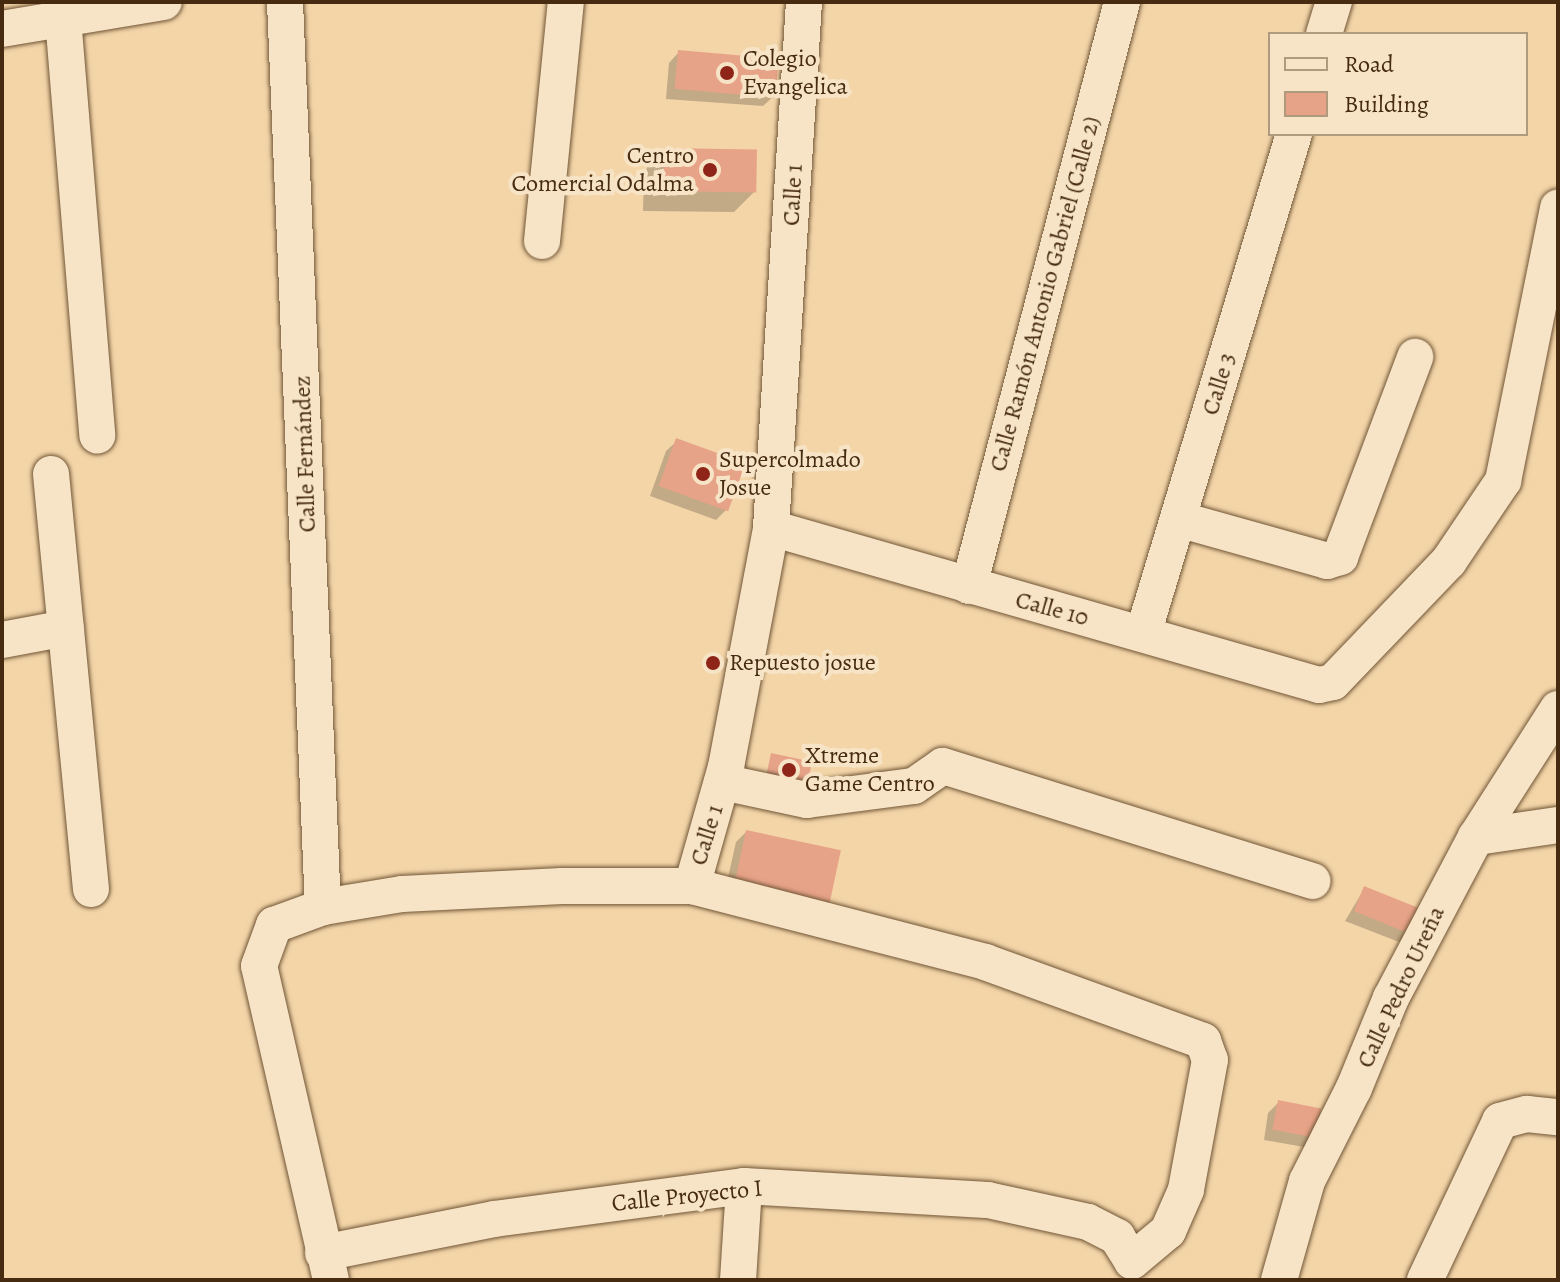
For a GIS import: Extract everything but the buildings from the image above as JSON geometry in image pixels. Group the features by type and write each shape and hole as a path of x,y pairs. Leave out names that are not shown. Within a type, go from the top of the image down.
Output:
{"street":[{"path":"2,29 164,2"},
{"name":"Calle Fernández","path":"285,2 323,907"},
{"path":"542,241 566,2"},
{"name":"Calle 1","path":"327,1267 259,966 274,925 323,907 402,894 692,886 722,782 771,528 804,2"},
{"name":"Calle Ramón Antonio Gabriel (Calle 2)","path":"969,586 1122,2"},
{"path":"1325,32 1334,2"},
{"path":"63,18 97,436"},
{"name":"Calle 3","path":"1143,634 1293,136"},
{"name":"Calle 10","path":"771,528 1319,685 1333,682 1449,561 1503,481 1558,207"},
{"path":"1178,519 1327,561 1340,557 1415,357"},
{"path":"51,474 91,889"},
{"path":"2,640 66,628"},
{"name":"Calle Pedro Ureña","path":"1279,1280 1307,1181 1354,1088 1391,998 1476,837 1558,709"},
{"path":"722,782 807,800 914,786 943,766 1312,881"},
{"path":"1476,837 1558,825"},
{"path":"692,886 985,962 1203,1041 1210,1060 1186,1190 1168,1231 1130,1271"},
{"path":"1425,1280 1500,1121 1527,1114 1558,1117"},
{"path":"738,1280 744,1186"},
{"name":"Calle Proyecto I","path":"327,1267 494,1219 744,1186 988,1200 1088,1222 1117,1237 1130,1271"}],"place":[{"name":"Colegio Evangelica","path":"727,73"},
{"name":"Centro Comercial Odalma","path":"710,170"},
{"name":"Supercolmado Josue","path":"703,474"},
{"name":"Repuesto josue","path":"713,663"},
{"name":"Xtreme Game Centro","path":"789,770"}]}
